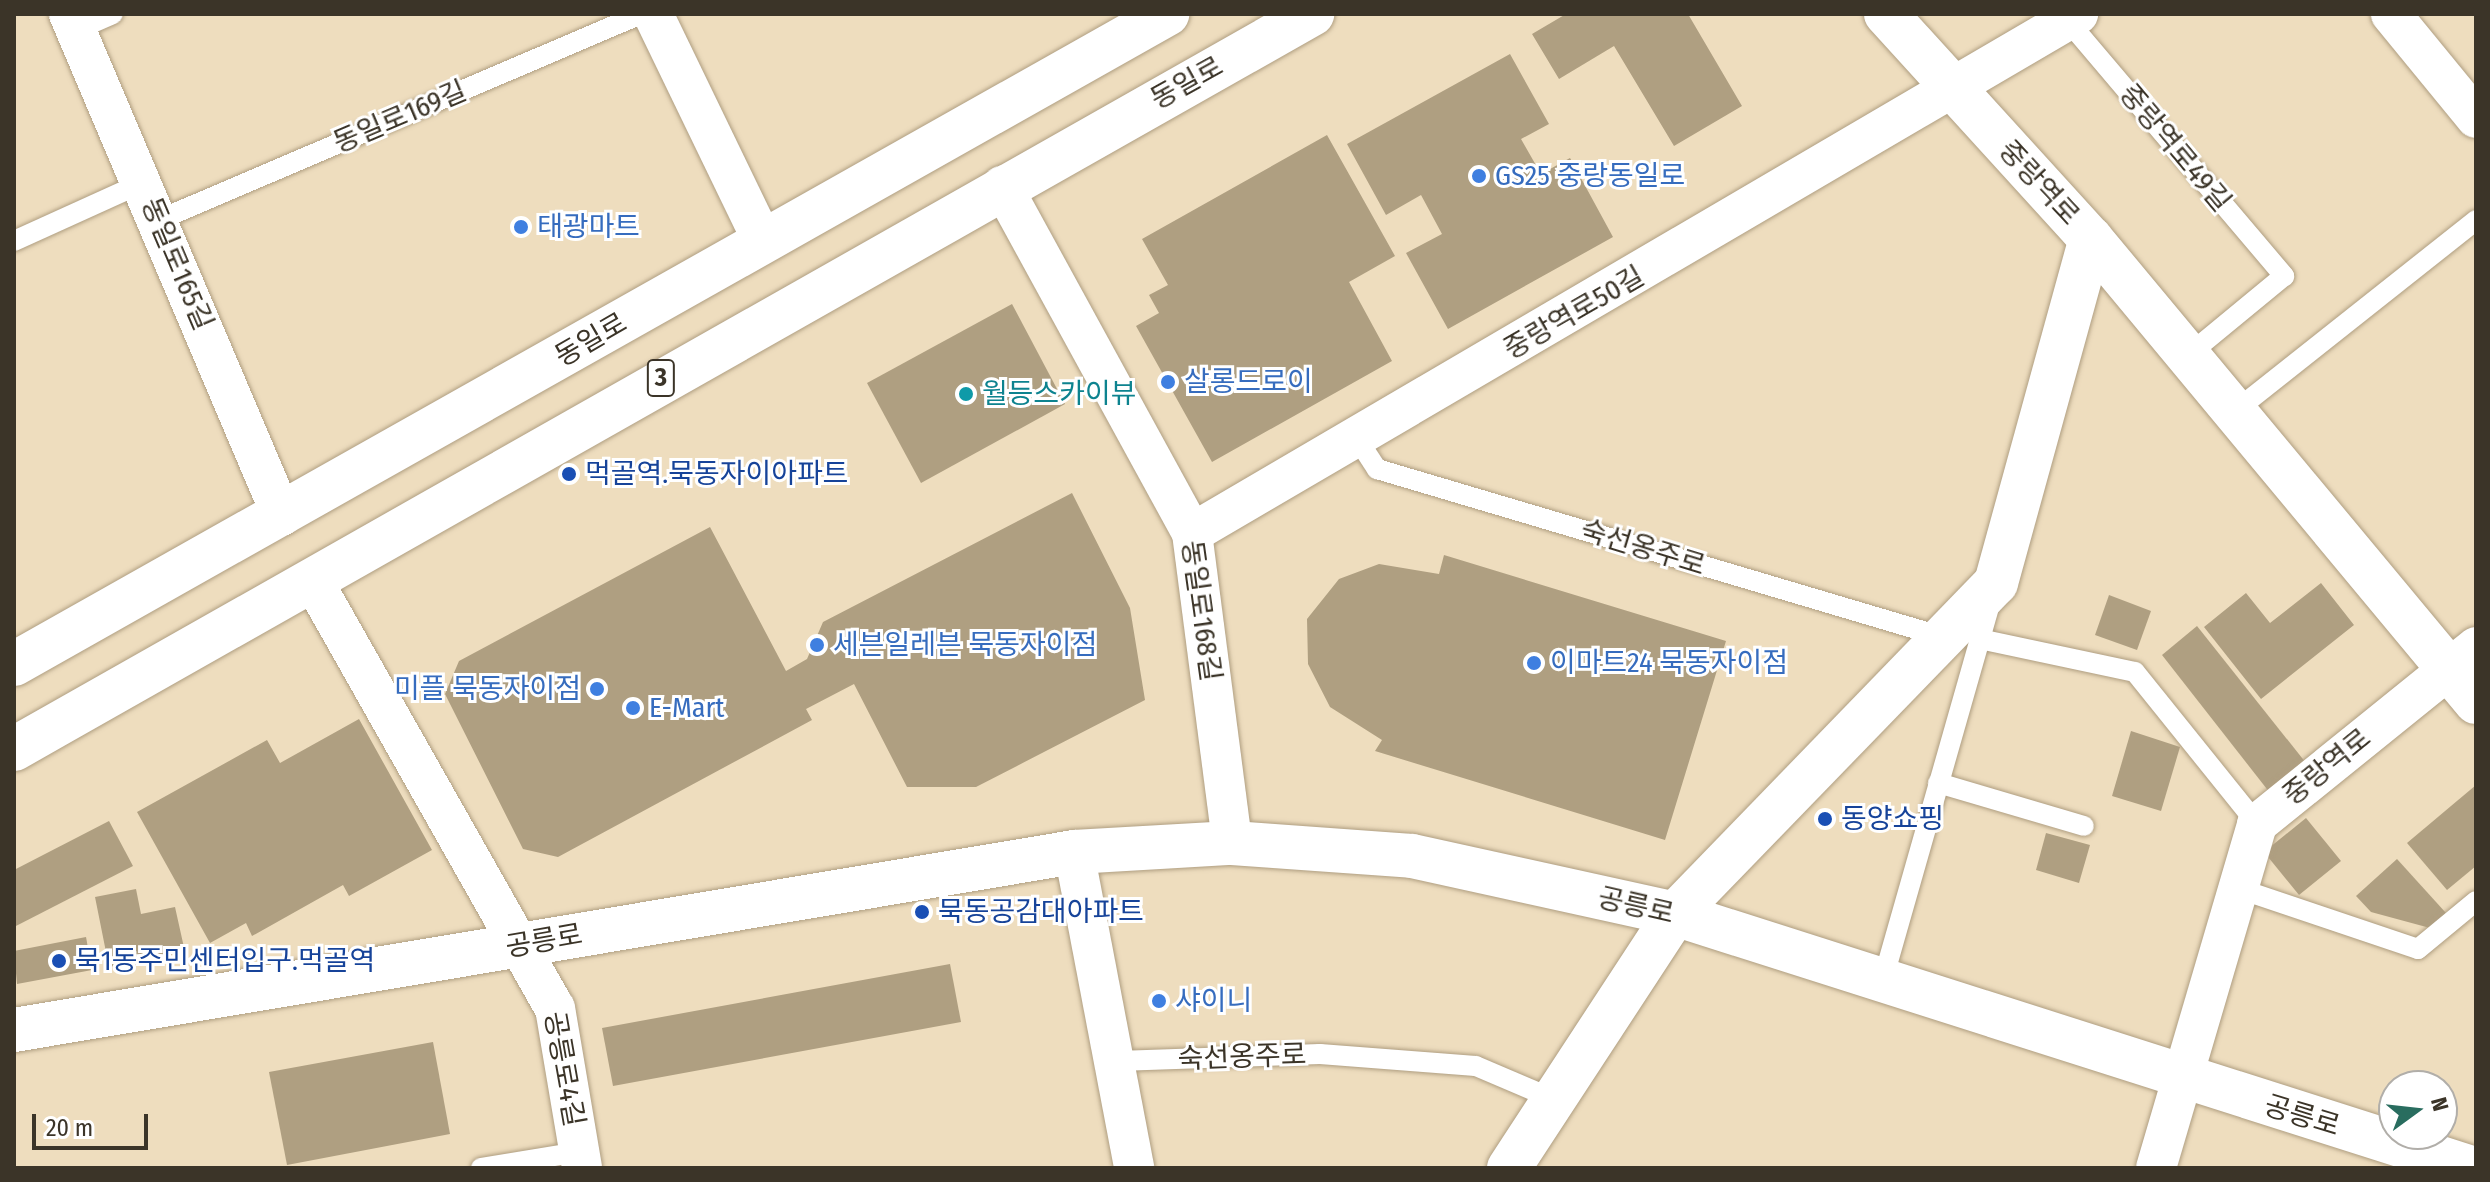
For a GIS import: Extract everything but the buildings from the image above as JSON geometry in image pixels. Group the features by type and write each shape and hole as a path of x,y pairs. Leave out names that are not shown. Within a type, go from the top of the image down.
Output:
{"street":[{"path":"653,14 763,242"},
{"name":"동일로","path":"14,664 282,516 1167,14"},
{"name":"동일로","path":"14,749 313,581 847,272 1312,14"},
{"name":"중랑역로","path":"1886,14 2091,239 2234,412 2467,673 2257,824 2178,1078"},
{"path":"2391,14 2476,118"},
{"name":"중랑역로49길","path":"1954,91 2072,17"},
{"name":"동일로165길","path":"73,22 282,516"},
{"path":"1034,87 994,131 996,149 1009,161 1067,150"},
{"name":"중랑역로50길","path":"1192,533 1358,440 1954,91"},
{"name":"동일로168길","path":"1002,186 1192,533 1232,843"},
{"path":"816,211 886,208 888,228 847,272"},
{"path":"1509,1168 1551,1098 1675,914 1961,638 1996,583 2091,239"},
{"path":"313,581 524,944"},
{"name":"공릉로","path":"14,1030 1074,852 1232,843 1412,856 1675,914 2178,1078 2472,1168"},
{"path":"1074,852 1118,1061 1134,1168"},
{"name":"공릉로4길","path":"524,944 555,1008 580,1160"},
{"path":"2157,1168 2178,1078"}],"lane":[{"path":"73,22 113,14"},
{"name":"동일로169길","path":"159,220 641,14"},
{"name":"중랑역로49길","path":"2072,17 2284,276 2187,356"},
{"path":"14,241 142,183"},
{"path":"2234,412 2476,220"},
{"name":"숙선옹주로","path":"1358,440 1377,469 1961,638 2135,672 2257,824"},
{"path":"1882,983 1938,783 1961,638"},
{"path":"1938,783 2084,826"},
{"path":"2237,888 2418,949 2476,901"},
{"name":"숙선옹주로","path":"1118,1061 1320,1054 1461,1065 1551,1098"},
{"name":"공릉로4길","path":"481,1168 580,1160"}],"place":[{"name":"GS25 중랑동일로","path":"1479,176"},
{"name":"태광마트","path":"521,227"},
{"name":"살롱드로이","path":"1168,382"},
{"name":"월등스카이뷰","path":"966,394"},
{"name":"먹골역.묵동자이아파트","path":"569,474"},
{"name":"세븐일레븐 묵동자이점","path":"817,645"},
{"name":"이마트24 묵동자이점","path":"1534,663"},
{"name":"미플 묵동자이점","path":"597,689"},
{"name":"E-Mart","path":"633,708"},
{"name":"동양쇼핑","path":"1825,819"},
{"name":"묵동공감대아파트","path":"922,912"},
{"name":"묵1동주민센터입구.먹골역","path":"59,961"},
{"name":"샤이니","path":"1159,1001"}]}
